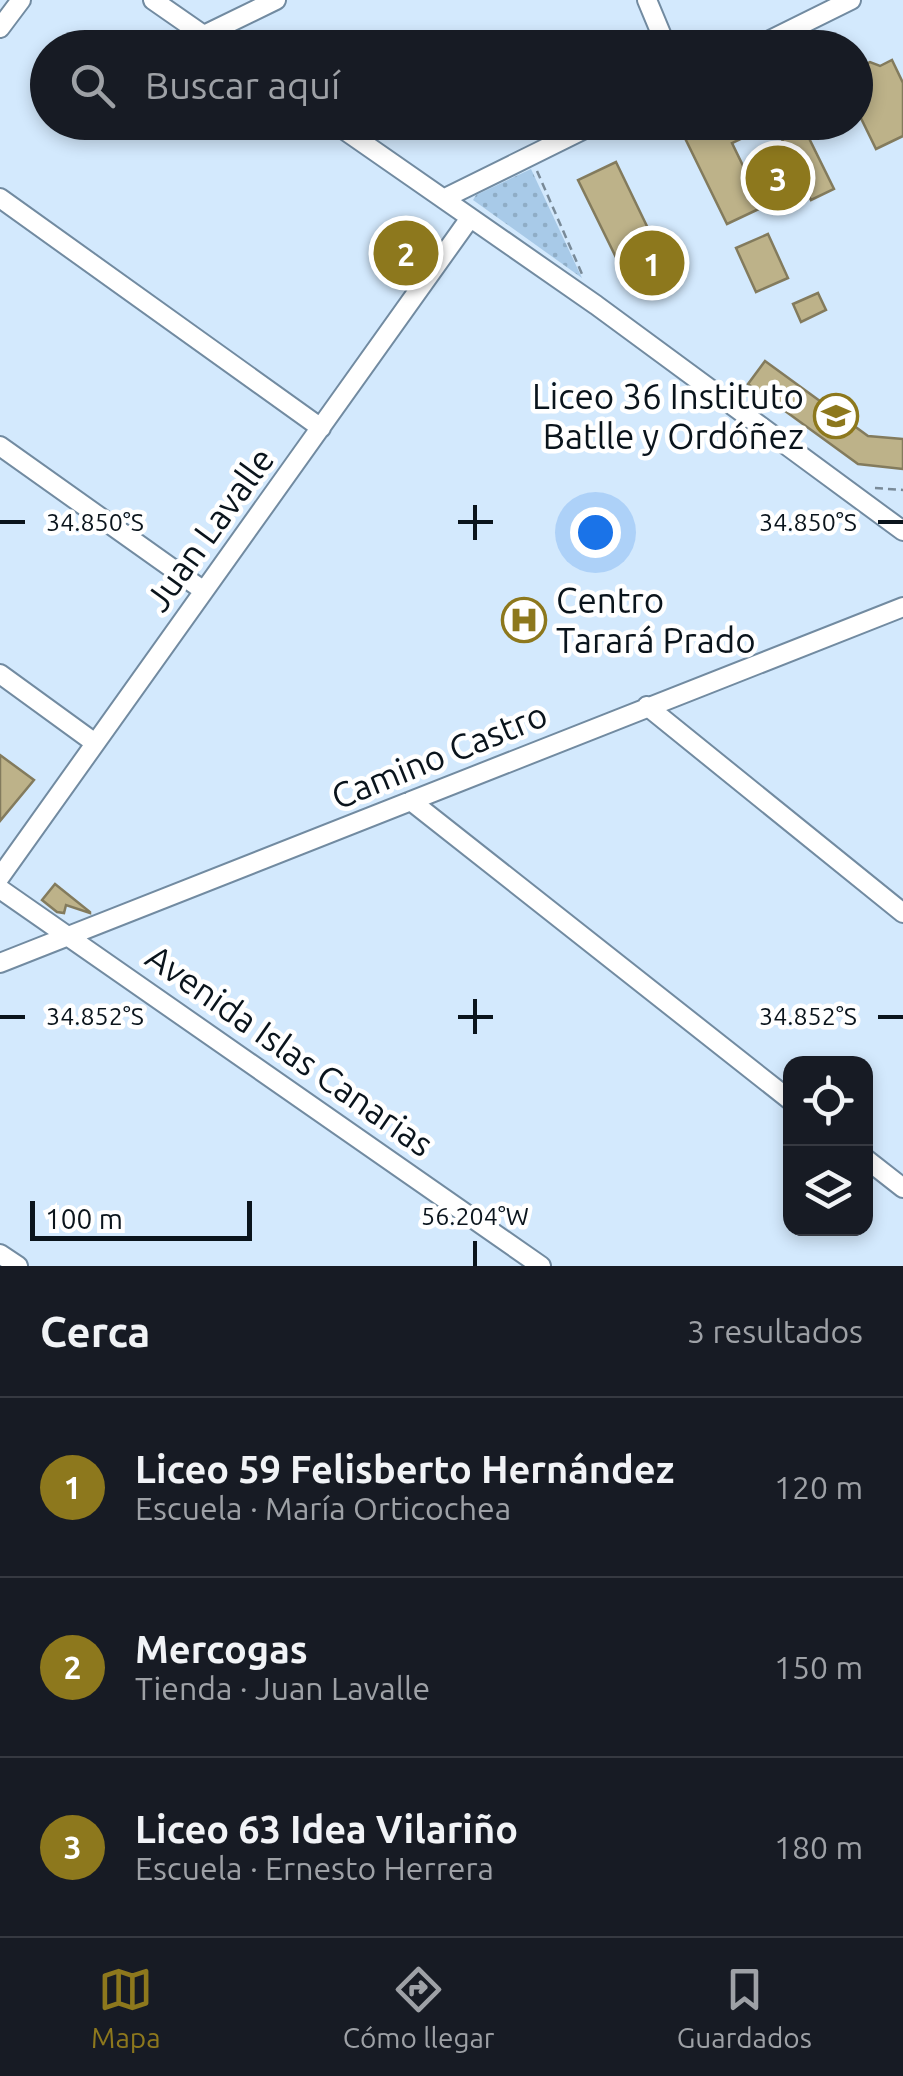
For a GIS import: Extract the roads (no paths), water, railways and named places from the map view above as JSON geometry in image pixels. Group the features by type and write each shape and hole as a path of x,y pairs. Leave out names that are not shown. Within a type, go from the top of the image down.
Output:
{"street":[{"path":"0,28 20,0"},
{"path":"153,0 197,30"},
{"path":"214,30 276,0"},
{"path":"646,0 659,30"},
{"path":"791,30 852,0"},
{"path":"360,140 596,305 903,530"},
{"path":"445,198 563,140"},
{"path":"0,198 320,428"},
{"name":"Juan Lavalle","path":"0,877 470,218"},
{"path":"0,446 204,592"},
{"name":"Camino Castro","path":"0,964 903,607"},
{"path":"0,674 96,743"},
{"path":"647,706 903,912"},
{"path":"411,801 783,1094"},
{"name":"Avenida Islas Canarias","path":"0,889 541,1266"},
{"path":"873,1164 903,1188"},
{"path":"0,1254 18,1266"}],"place":[{"name":"Liceo 63 Idea Vilariño","path":"778,178"},
{"name":"Mercogas","path":"406,253"},
{"name":"Liceo 59 Felisberto Hernández","path":"652,263"},
{"name":"Liceo 36 Instituto Batlle y Ordóñez","path":"836,416"},
{"name":"Centro Tarará Prado","path":"524,620"}]}
